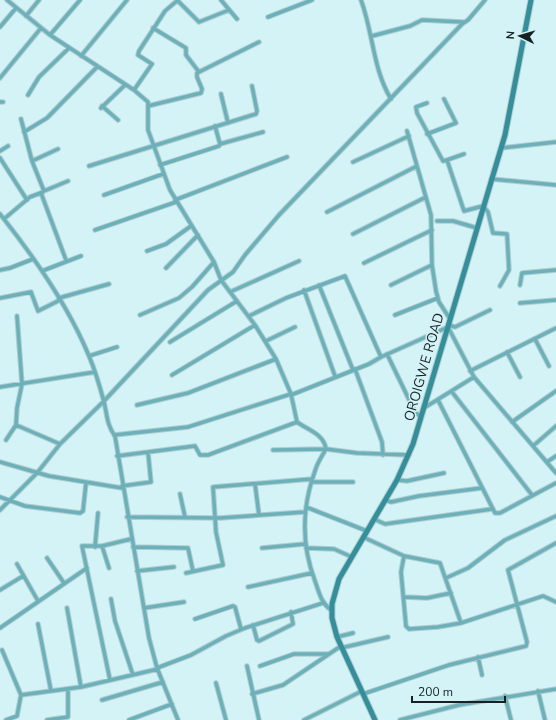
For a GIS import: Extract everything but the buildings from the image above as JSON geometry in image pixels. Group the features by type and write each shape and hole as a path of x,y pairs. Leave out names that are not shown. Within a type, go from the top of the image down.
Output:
{"street":[{"path":"7,0 50,35 134,90 146,100 148,106 148,127 152,145 163,174 176,201 214,262 221,280 255,324 276,359 291,395 297,422 320,436 326,449"},
{"path":"26,16 39,0"},
{"path":"50,35 80,0"},
{"path":"82,56 127,0"},
{"path":"134,90 152,66 150,62 138,53 165,11 177,0 199,22 229,10"},
{"path":"221,0 237,19"},
{"path":"268,17 312,0"},
{"path":"361,0 372,36 382,82 391,99"},
{"path":"0,510 37,473 60,444 104,401 211,287 233,272 244,255 279,215 464,22 468,20 484,0"},
{"name":"OROIGWE ROAD","path":"375,720 337,637 331,610 336,586 363,537 386,500 409,455 449,326 501,148 515,88 531,0"},
{"path":"0,27 16,8"},
{"path":"372,36 410,26 422,20 464,22"},
{"path":"0,78 41,28"},
{"path":"148,106 200,93 202,89 196,75 198,72 186,56 186,48 153,28"},
{"path":"198,72 259,42"},
{"path":"28,94 39,77 69,48"},
{"path":"24,132 47,118 97,67"},
{"path":"118,120 102,107 125,85"},
{"path":"89,166 257,113 252,86"},
{"path":"221,94 228,123"},
{"path":"428,134 456,123 444,99"},
{"path":"427,103 418,106 416,109 443,161 464,154"},
{"path":"21,119 32,161 66,260"},
{"path":"215,126 220,144"},
{"path":"407,131 431,215 432,265 438,298 450,319"},
{"path":"160,165 210,150 220,144 263,132"},
{"path":"353,162 408,136"},
{"path":"501,148 556,142"},
{"path":"0,151 8,146"},
{"path":"32,161 58,149"},
{"path":"95,230 176,201 287,157"},
{"path":"0,158 27,200"},
{"path":"447,160 464,211 483,206 488,212 493,233 506,233 508,236 510,270 500,286"},
{"path":"328,212 417,166"},
{"path":"104,195 163,174"},
{"path":"491,180 556,185"},
{"path":"68,181 27,200 1,217 42,271 60,298 89,356 95,372 104,401 110,431 114,435 137,571 158,668 178,720"},
{"path":"352,234 426,197"},
{"path":"437,221 453,221 477,228"},
{"path":"147,251 166,244 191,226"},
{"path":"364,263 432,230"},
{"path":"166,268 198,235"},
{"path":"42,271 66,260 81,256"},
{"path":"0,270 10,268 33,259"},
{"path":"230,292 299,261"},
{"path":"140,315 179,298 192,287 214,262"},
{"path":"391,285 432,265"},
{"path":"520,285 522,273 556,270"},
{"path":"249,316 304,290 346,276 381,357"},
{"path":"0,298 31,292 38,311 58,301 60,298 109,284"},
{"path":"319,285 382,442 383,455"},
{"path":"304,290 335,376"},
{"path":"395,315 438,298"},
{"path":"520,303 556,300"},
{"path":"170,342 237,301"},
{"path":"114,435 188,427 291,395 335,376 369,364 387,354 449,326 455,327 490,310"},
{"path":"6,440 16,425 17,408 22,384 17,316"},
{"path":"172,375 255,324"},
{"path":"449,326 474,377 556,473"},
{"path":"266,341 295,327"},
{"path":"470,371 556,328"},
{"path":"535,339 549,366"},
{"path":"89,356 117,347"},
{"path":"507,352 520,377"},
{"path":"387,354 415,412 421,417"},
{"path":"137,405 188,394 276,359"},
{"path":"0,387 95,372"},
{"path":"424,408 474,377"},
{"path":"512,422 556,391"},
{"path":"452,392 532,495"},
{"path":"438,400 495,513 500,513 556,483"},
{"path":"117,456 195,446 200,455 208,455 297,422"},
{"path":"16,425 60,444"},
{"path":"533,446 556,426"},
{"path":"326,449 317,464 312,481 306,509 304,530 312,573 323,603 331,610"},
{"path":"273,450 326,449 383,455 409,455"},
{"path":"0,462 37,473 86,483 122,487 151,482 148,452"},
{"path":"547,462 556,456"},
{"path":"397,480 407,481 444,473"},
{"path":"186,573 223,566 216,532 216,518 212,487 312,481 353,482"},
{"path":"0,497 25,506 80,513 83,510 86,483"},
{"path":"255,484 259,515"},
{"path":"386,500 391,502 419,496 482,488"},
{"path":"180,494 185,517"},
{"path":"374,519 383,524 492,508"},
{"path":"127,517 216,518 259,515 306,509 367,531"},
{"path":"95,546 98,513"},
{"path":"446,578 468,568 506,540 556,516"},
{"path":"363,537 404,556 440,563 462,623"},
{"path":"110,680 82,546 102,546 131,539"},
{"path":"304,720 362,693 415,675 527,644 516,605 509,569 556,543"},
{"path":"102,546 109,568"},
{"path":"262,548 306,546 334,549 352,557"},
{"path":"133,547 188,548 193,571"},
{"path":"404,556 401,572 407,628 426,628 462,623 543,596 556,602"},
{"path":"47,558 64,583"},
{"path":"17,564 38,601"},
{"path":"137,571 174,567"},
{"path":"0,628 87,568"},
{"path":"248,587 312,573"},
{"path":"0,590 23,576"},
{"path":"404,597 427,598 451,593"},
{"path":"111,599 114,621 133,675"},
{"path":"144,608 184,602"},
{"path":"21,695 81,687 158,668 191,655 241,629 323,603"},
{"path":"195,619 233,606 235,607 241,629"},
{"path":"67,608 81,687"},
{"path":"253,625 257,640 259,641 293,624 292,612"},
{"path":"38,624 51,691"},
{"path":"337,637 353,633"},
{"path":"252,694 283,685 322,660 328,654 341,647 388,637"},
{"path":"2,650 21,695 17,715 6,720"},
{"path":"260,666 294,654 328,654"},
{"path":"478,657 482,674"},
{"path":"247,666 259,720"},
{"path":"102,700 163,682"},
{"path":"216,683 226,720"},
{"path":"47,720 69,716 68,689"},
{"path":"400,720 416,718 446,708 505,696 556,689"},
{"path":"538,692 545,720"},
{"path":"505,696 511,720"},
{"path":"129,720 172,704"}]}
